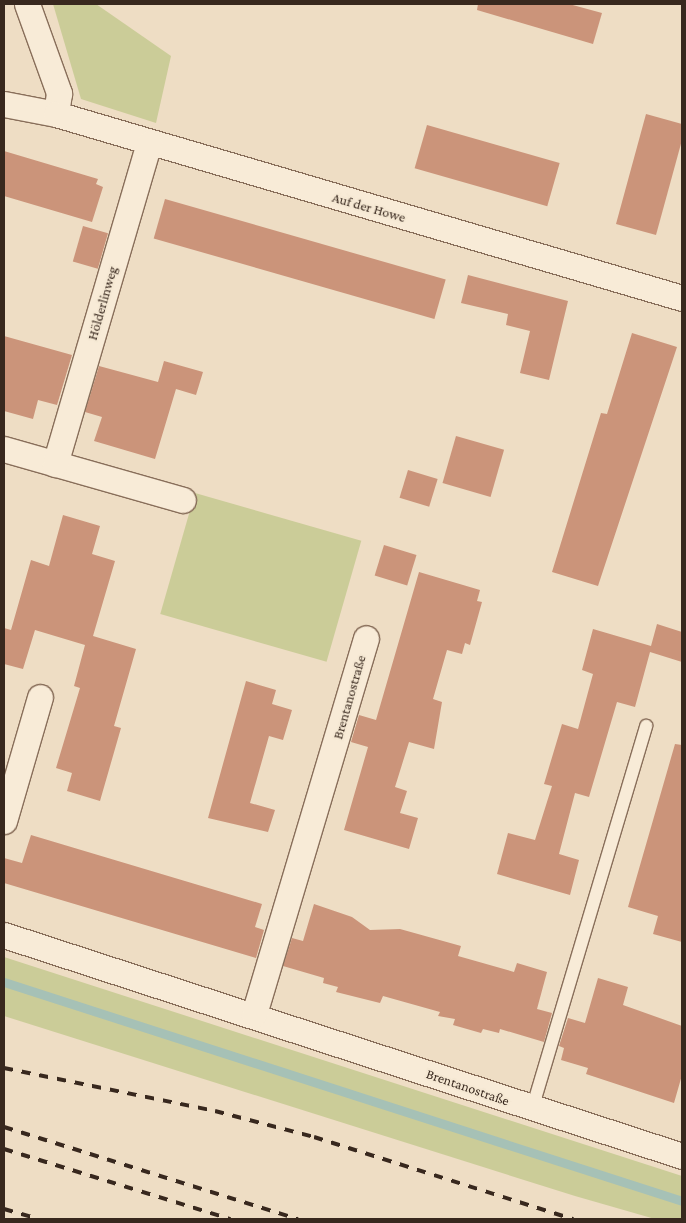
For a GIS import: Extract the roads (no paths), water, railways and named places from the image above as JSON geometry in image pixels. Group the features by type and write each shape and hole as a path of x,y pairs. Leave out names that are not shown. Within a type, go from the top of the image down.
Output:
{"street":[{"path":"27,4 59,93 56,114"},
{"name":"Auf der Howe","path":"4,104 56,114 149,143 682,298"},
{"name":"Hölderlinweg","path":"55,464 149,143"},
{"path":"4,449 183,500"},
{"name":"Brentanostraße","path":"254,1014 366,638"},
{"path":"4,821 40,697"},
{"name":"Brentanostraße","path":"4,935 254,1014 532,1108 682,1156"}],"lane":[{"path":"532,1108 646,726"}],"waterway":[{"path":"4,982 682,1201"}],"railway":[{"path":"4,1068 215,1111 314,1137 573,1219"},
{"path":"4,1127 298,1219"},
{"path":"4,1149 230,1219"},
{"path":"4,1209 38,1219"}]}
